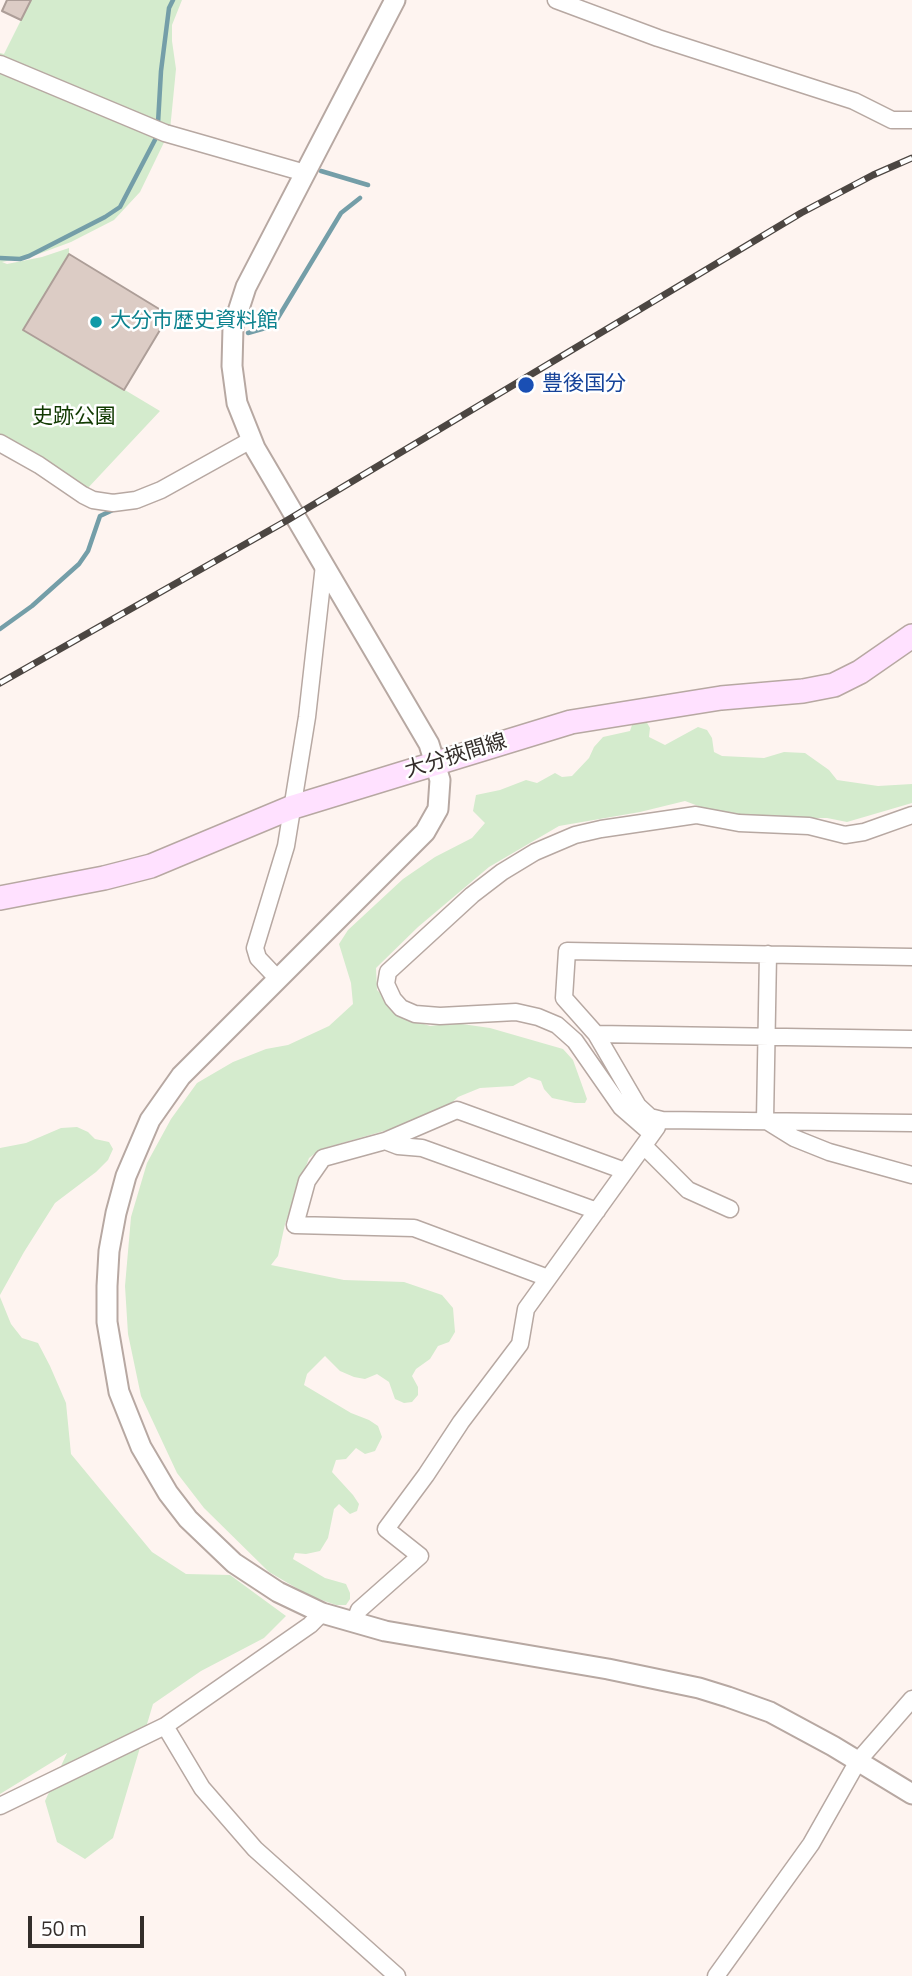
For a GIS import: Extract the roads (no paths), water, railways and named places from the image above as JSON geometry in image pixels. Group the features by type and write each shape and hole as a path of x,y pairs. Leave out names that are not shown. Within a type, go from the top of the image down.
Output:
{"main road":[{"name":"大分挾間線","path":"0,898 151,866 290,808 571,722 721,698 818,690 860,672 912,636"}],"street":[{"path":"395,0 253,270 233,327 232,366 239,411 251,440 425,736 437,763 440,799 430,825 181,1076 159,1105 142,1136 126,1177 112,1231 107,1286 111,1357 123,1406 141,1447 188,1519 234,1563 278,1592 322,1613 402,1634 608,1669 699,1688 770,1712 912,1794"},
{"path":"556,0 658,38 854,101 892,120 912,120"},
{"path":"0,64 165,132 305,173"},
{"path":"0,443 83,495 93,500 113,503 136,500 161,490 251,440"},
{"path":"277,978 255,951 258,932 285,846 307,717 324,565"},
{"path":"730,1209 688,1190 621,1107 575,1041 557,1025 516,1012 440,1016 415,1014 401,1008 388,992 388,972 466,900 502,872 542,849 575,835 696,815 739,822 809,827 845,835 864,832 912,815"},
{"path":"912,957 566,951 564,998 596,1034 638,1106 650,1117 663,1120 912,1123"},
{"path":"765,1120 768,954"},
{"path":"596,1034 912,1040"},
{"path":"548,1278 414,1228 295,1225 307,1181 323,1158 385,1141 457,1110 625,1171"},
{"path":"354,1623 359,1610 420,1556 386,1529 520,1344 526,1310 663,1120"},
{"path":"765,1120 794,1138 829,1152 912,1175"},
{"path":"385,1141 398,1146 422,1148 597,1211"},
{"path":"0,1806 165,1726 310,1625 322,1613"},
{"path":"716,1976 811,1844 858,1761 912,1699"},
{"path":"165,1726 202,1788 255,1849 397,1976"}],"waterway":[{"path":"161,125 158,123 161,71 169,8 173,0"},
{"path":"0,258 20,259 29,256 120,207 157,136"},
{"path":"321,171 368,185"},
{"path":"248,333 269,327 276,321 341,213 360,198"},
{"path":"0,629 32,606 79,564 88,551 100,516 115,509"}],"railway":[{"path":"0,683 286,521 801,213 912,158"}],"place":[{"name":"大分市歴史資料館","path":"96,322"},
{"name":"豊後国分","path":"526,385"}],"park label":[{"name":"史跡公園","path":"74,418"}]}
